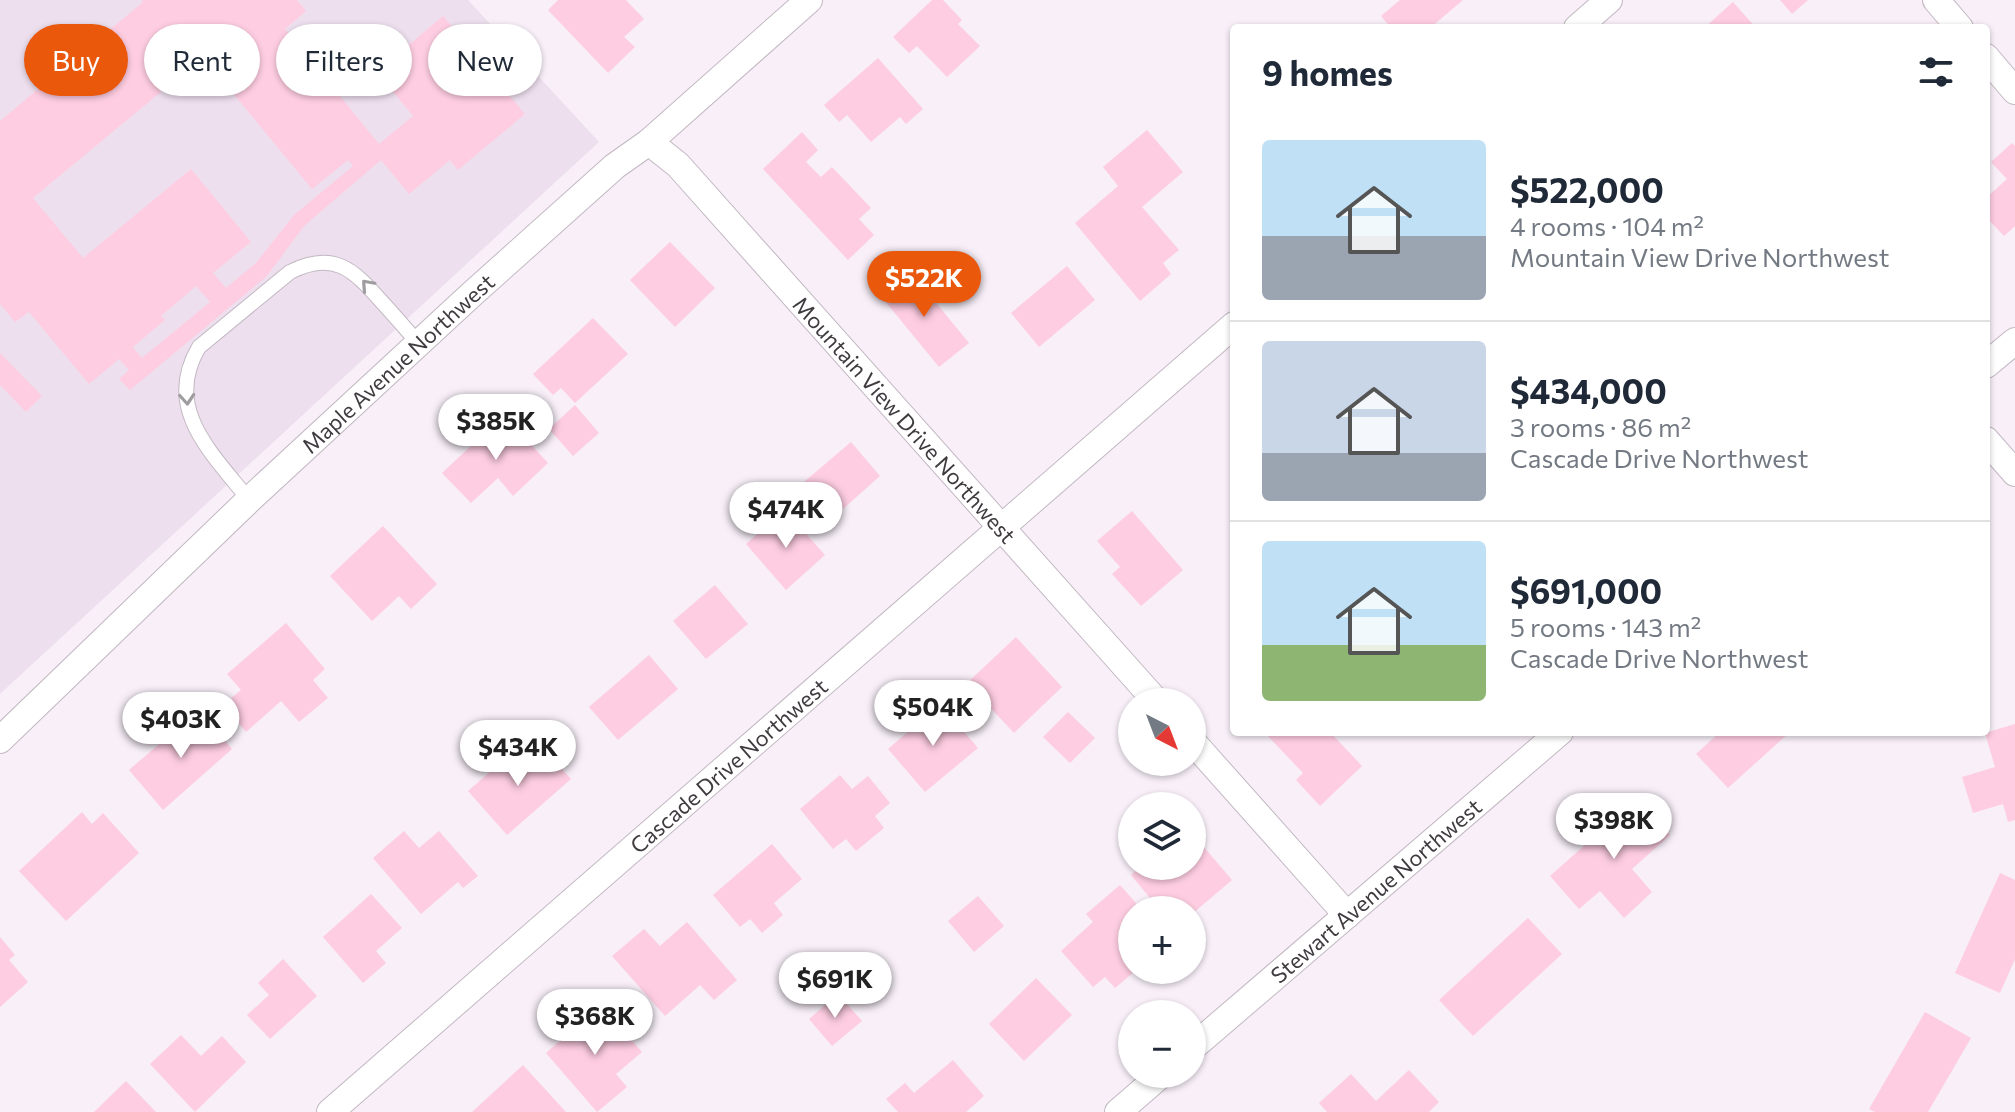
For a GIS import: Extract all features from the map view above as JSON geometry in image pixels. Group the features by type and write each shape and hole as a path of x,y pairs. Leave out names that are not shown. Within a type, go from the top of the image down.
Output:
{"street":[{"name":"Maple Avenue Northwest","path":"0,740 249,500 419,344 615,166 649,142 809,0"},
{"path":"1582,24 1609,0"},
{"path":"1936,0 1957,24"},
{"path":"1990,62 2015,91"},
{"name":"Mountain View Drive Northwest","path":"649,142 678,165 1145,688"},
{"name":"Cascade Drive Northwest","path":"330,1112 1230,328"},
{"path":"1990,362 2015,341"},
{"path":"1990,445 2015,473"},
{"name":"Stewart Avenue Northwest","path":"1206,1036 1555,736"},
{"path":"1206,757 1347,915"},
{"path":"1118,1112 1146,1088"}],"lane":[{"path":"249,500 203,441 189,417 186,382 199,347 290,272 305,264 324,263 336,263 356,272 419,344"}],"shaded area":[{"path":"0,0 468,0 490,24 428,24 428,96 542,96 542,80 599,142 0,694"}],"building":[{"path":"142,0 297,0 306,11 291,24 276,24 276,96 340,96 379,144 413,116 397,96 412,96 412,42 428,29 428,96 510,96 525,114 458,170 450,160 409,194 381,160 304,226 267,276 130,390 119,379 129,370 119,359 89,384 29,312 15,322 0,304 0,121 30,96 128,96 128,24 117,24","holes":["144,24 260,24 260,96 235,96 312,189 348,160 353,166 294,215 256,263 226,288 213,273 251,242 191,169 83,258 33,198 156,96 144,96","196,286 210,302 142,358 133,347 165,320 161,316"]},
{"path":"558,0 626,0 644,19 624,37 635,47 608,73 548,10"},
{"path":"932,0 943,0 962,20 958,24 980,46 947,77 917,46 909,53 893,37"},
{"path":"1400,0 1463,0 1435,24 1388,24 1381,16"},
{"path":"1780,0 1808,0 1792,14"},
{"path":"1733,2 1752,24 1708,24"},
{"path":"443,16 450,24 434,24"},
{"path":"878,58 923,109 906,124 900,117 871,142 847,115 839,122 824,105"},
{"path":"1147,130 1183,172 1142,207 1179,250 1163,263 1171,274 1140,301 1075,223 1118,186 1103,167"},
{"path":"802,132 818,150 806,162 821,177 832,167 871,208 859,219 874,235 848,260 763,169"},
{"path":"2012,143 2015,146 2015,226 2004,236 1990,221 1990,194 2007,179 1991,162"},
{"path":"670,242 715,288 675,327 630,280"},
{"path":"1067,266 1095,300 1039,347 1011,313"},
{"path":"910,271 969,343 939,367 880,295"},
{"path":"593,318 628,354 575,403 561,388 553,395 533,374"},
{"path":"0,353 42,396 26,412 0,385"},
{"path":"575,405 599,433 573,456 549,429"},
{"path":"504,415 548,463 513,496 498,478 471,503 442,473"},
{"path":"851,442 880,476 834,517 804,482"},
{"path":"785,510 825,555 786,590 746,544"},
{"path":"1132,511 1183,570 1141,606 1112,574 1120,567 1097,541"},
{"path":"383,526 437,584 411,609 399,596 372,621 330,576"},
{"path":"715,585 748,624 706,659 673,621"},
{"path":"286,623 325,669 313,680 328,698 299,722 281,701 246,732 223,705 241,690 227,674"},
{"path":"1016,637 1062,687 1014,733 967,683"},
{"path":"649,655 678,689 618,740 589,707"},
{"path":"940,704 978,748 925,792 888,749"},
{"path":"199,710 232,749 163,810 129,770"},
{"path":"1068,712 1095,738 1070,763 1043,737"},
{"path":"2015,724 2015,820 2008,822 2003,804 1973,813 1962,777 1995,767 1986,736 1990,736 1990,732"},
{"path":"1268,736 1334,736 1362,766 1320,806 1296,780 1303,773"},
{"path":"1716,736 1786,736 1728,788 1696,754"},
{"path":"522,744 542,767 552,758 571,779 507,835 468,791"},
{"path":"840,775 852,789 868,776 890,803 875,816 884,828 856,851 846,839 833,849 800,809"},
{"path":"1638,798 1670,835 1632,869 1652,892 1624,918 1600,891 1579,909 1550,876"},
{"path":"82,812 92,824 103,813 139,853 66,921 19,871"},
{"path":"404,831 419,848 439,831 478,876 463,888 458,882 421,914 373,858"},
{"path":"772,844 802,879 774,903 783,915 762,933 750,919 740,927 713,895"},
{"path":"1206,850 1232,880 1206,902 1206,896 1148,896 1135,880 1206,880"},
{"path":"2000,873 2015,880 2015,959 2000,993 1955,973"},
{"path":"1120,885 1130,896 1118,896 1120,984 1115,988 1105,977 1093,987 1061,951 1093,922 1086,914"},
{"path":"371,894 402,928 376,951 386,963 363,983 323,937"},
{"path":"978,896 1004,926 974,952 948,921"},
{"path":"1528,918 1562,954 1473,1036 1439,1000"},
{"path":"687,922 737,980 714,1000 700,985 665,1016 612,956 644,929 660,946"},
{"path":"0,937 15,955 9,960 28,982 0,1007"},
{"path":"283,959 317,996 270,1039 247,1015 269,995 258,983"},
{"path":"1036,978 1072,1015 1024,1061 989,1024"},
{"path":"838,994 862,1021 832,1046 809,1019"},
{"path":"601,1005 642,1052 616,1074 627,1087 597,1112 546,1053"},
{"path":"1925,1012 1971,1038 1928,1112 1875,1112 1869,1109"},
{"path":"181,1035 201,1056 222,1036 246,1062 195,1112 150,1064"},
{"path":"953,1060 984,1096 966,1112 898,1112 886,1099 905,1083 914,1093"},
{"path":"523,1065 566,1112 472,1112"},
{"path":"1409,1070 1439,1102 1429,1112 1327,1112 1319,1103 1351,1074 1376,1101"},
{"path":"126,1081 156,1112 94,1112"}]}
